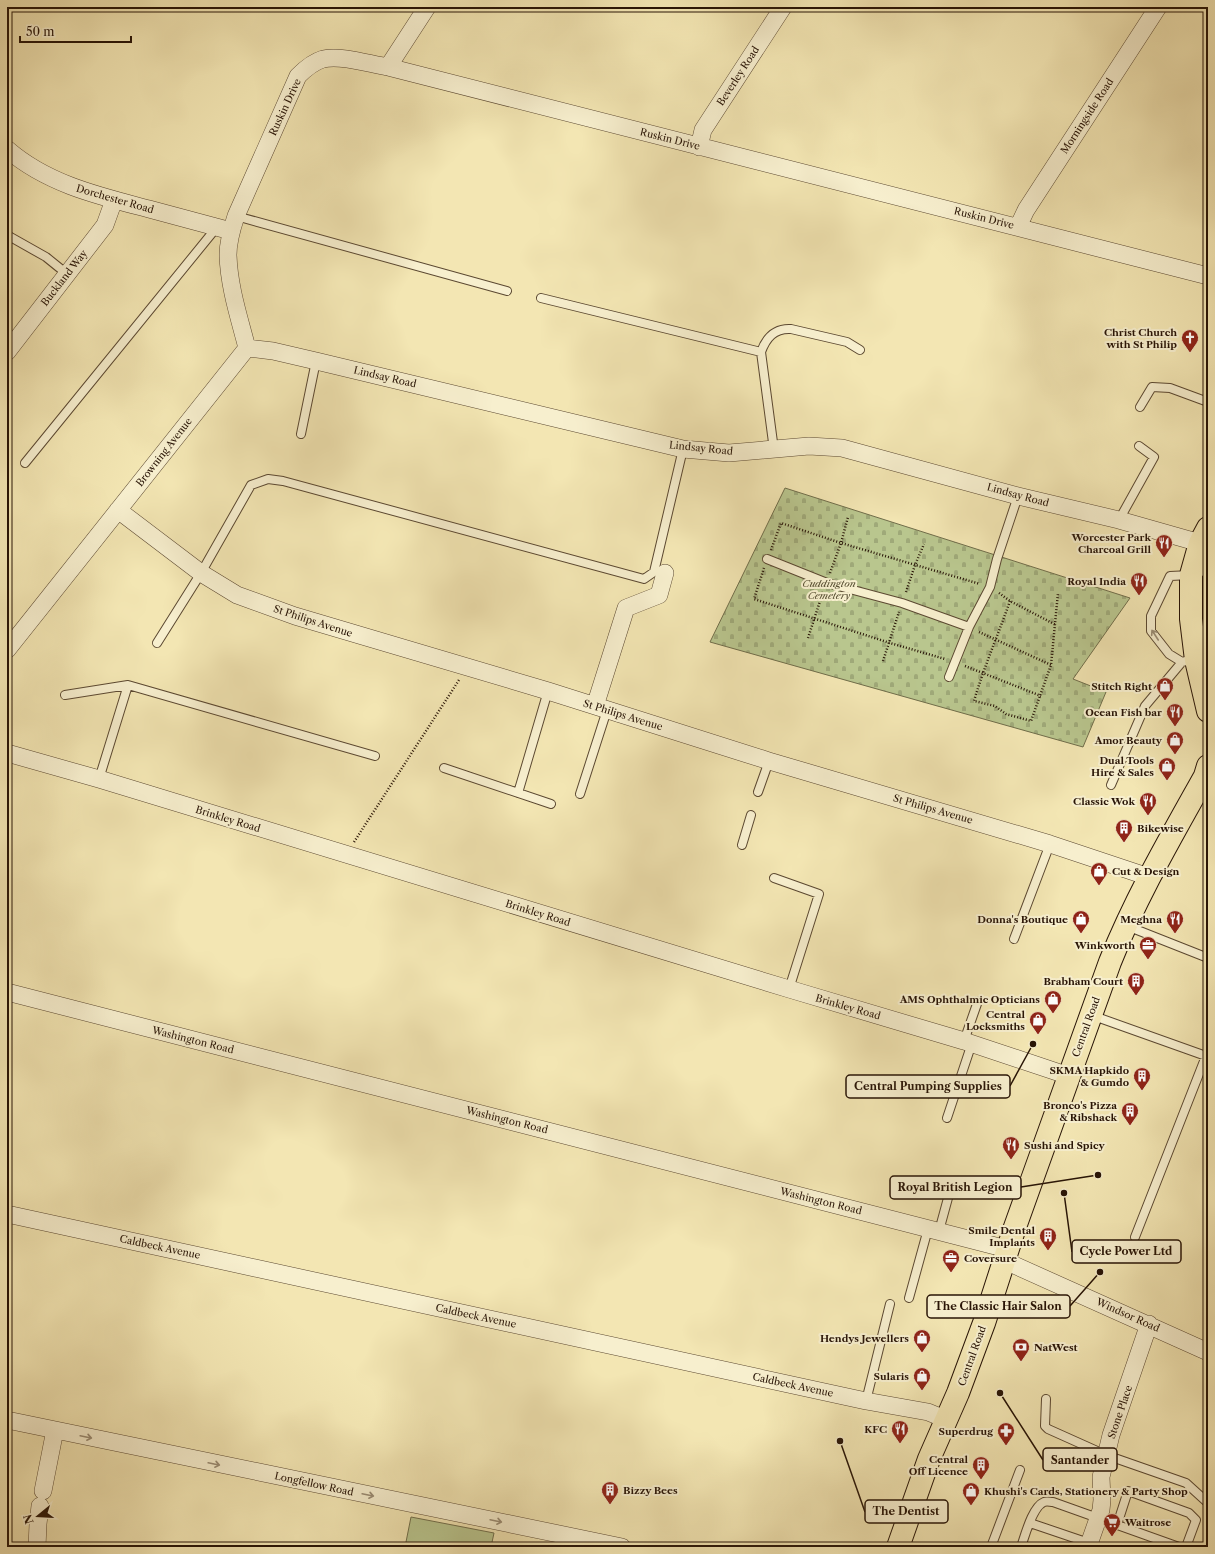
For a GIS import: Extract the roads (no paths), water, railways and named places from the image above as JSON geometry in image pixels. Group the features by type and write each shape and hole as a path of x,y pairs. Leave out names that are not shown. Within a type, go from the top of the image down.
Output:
{"main road":[{"path":"1204,536 1191,619 1189,661 1208,710"},
{"name":"Central Road","path":"898,1547 929,1459 945,1419 958,1393 984,1323 1005,1255 1090,1015 1125,925 1149,877 1205,776 1208,766"}],"street":[{"path":"388,67 427,7"},
{"name":"Beverley Road","path":"699,147 703,130 783,7"},
{"name":"Morningside Road","path":"1018,227 1026,210 1158,7"},
{"name":"Ruskin Drive","path":"228,225 298,76 308,67 324,59 344,59 388,67 1018,227 1207,279"},
{"name":"Dorchester Road","path":"7,149 30,166 69,186 114,200 228,225"},
{"name":"Buckland Way","path":"7,352 105,225 114,200"},
{"path":"228,225 230,277 234,302 247,348"},
{"name":"Lindsay Road","path":"247,348 273,351 684,448 729,453 809,446 842,448 1018,496 1119,520 1204,536"},
{"name":"Browning Avenue","path":"7,650 247,348"},
{"name":"St Philips Avenue","path":"118,510 201,573 237,595 295,616 548,691 769,761 1050,844 1149,877"},
{"path":"601,708 626,608 659,595 665,573"},
{"name":"Brinkley Road","path":"7,753 99,779 345,855 968,1042 1069,1076"},
{"name":"Washington Road","path":"7,992 933,1230 1005,1255"},
{"name":"Caldbeck Avenue","path":"7,1214 866,1401 928,1412 945,1419"},
{"name":"Windsor Road","path":"1005,1255 1208,1352"},
{"name":"Stone Place","path":"1088,1545 1098,1519 1102,1500 1101,1477 1111,1435 1149,1324"},
{"name":"Longfellow Road","path":"7,1420 622,1547"},
{"path":"38,1547 38,1524 55,1430"}],"lane":[{"path":"25,464 228,225 507,291"},
{"path":"7,235 46,257 68,274"},
{"path":"541,298 760,352"},
{"path":"774,450 760,352 765,341 771,334 784,329 847,342 860,350"},
{"path":"301,434 316,361"},
{"path":"1140,407 1152,387 1170,388 1208,402"},
{"path":"1119,520 1154,457 1139,446"},
{"path":"157,643 201,573 251,485 268,480 283,481 644,579 654,572 684,448"},
{"path":"949,677 969,627 990,587 997,560 1018,496"},
{"path":"767,559 827,583 902,603 969,627"},
{"path":"1111,785 1145,706 1189,661 1169,654 1151,631 1151,616 1170,576 1198,571"},
{"path":"65,695 128,686 375,756"},
{"path":"99,779 128,686"},
{"path":"518,793 548,691"},
{"path":"580,794 601,708"},
{"path":"758,792 769,761"},
{"path":"444,768 551,804"},
{"path":"742,845 751,815"},
{"path":"1014,939 1050,844"},
{"path":"774,878 819,894 789,989"},
{"path":"1125,925 1208,958"},
{"path":"947,1118 978,1001"},
{"path":"1090,1015 1206,1056 1135,1238"},
{"path":"909,1298 933,1230 951,1187"},
{"path":"866,1401 890,1304"},
{"path":"1046,1399 1045,1426 1048,1429 1106,1455 1186,1483 1208,1503"},
{"path":"991,1547 1020,1470"},
{"path":"1117,1525 1128,1491 1189,1513 1196,1520 1186,1547"},
{"path":"1021,1547 1034,1511 1043,1502 1048,1501 1179,1547"},
{"path":"1030,1523 1088,1545"}],"place":[{"name":"Christ Church with St Philip","path":"1190,353"},
{"name":"Worcester Park Charcoal Grill","path":"1164,558"},
{"name":"Royal India","path":"1139,596"},
{"name":"Stitch Right","path":"1165,701"},
{"name":"Ocean Fish bar","path":"1175,727"},
{"name":"Amor Beauty","path":"1175,755"},
{"name":"Dual Tools Hire & Sales","path":"1167,781"},
{"name":"Classic Wok","path":"1148,816"},
{"name":"Bikewise","path":"1124,843"},
{"name":"Cut & Design","path":"1099,886"},
{"name":"Donna's Boutique","path":"1081,934"},
{"name":"Meghna","path":"1175,934"},
{"name":"Winkworth","path":"1148,960"},
{"name":"Brabham Court","path":"1136,996"},
{"name":"AMS Ophthalmic Opticians","path":"1053,1014"},
{"name":"Central Locksmiths","path":"1038,1035"},
{"name":"Central Pumping Supplies","path":"1033,1044"},
{"name":"SKMA Hapkido & Gumdo","path":"1142,1091"},
{"name":"Bronco's Pizza & Ribshack","path":"1130,1126"},
{"name":"Sushi and Spicy","path":"1011,1160"},
{"name":"Royal British Legion","path":"1098,1175"},
{"name":"Cycle Power Ltd","path":"1064,1193"},
{"name":"Smile Dental Implants","path":"1048,1251"},
{"name":"The Classic Hair Salon","path":"1100,1272"},
{"name":"Coversure","path":"951,1273"},
{"name":"Hendys Jewellers","path":"922,1353"},
{"name":"NatWest","path":"1021,1362"},
{"name":"Sularis","path":"922,1391"},
{"name":"Santander","path":"1000,1393"},
{"name":"The Dentist","path":"840,1441"},
{"name":"KFC","path":"900,1444"},
{"name":"Superdrug","path":"1006,1446"},
{"name":"Central Off Licence","path":"981,1480"},
{"name":"Bizzy Bees","path":"610,1505"},
{"name":"Khushi's Cards, Stationery & Party Shop","path":"971,1506"},
{"name":"Waitrose","path":"1112,1537"}],"park label":[{"name":"Cuddington Cemetery","path":"829,588"}]}
